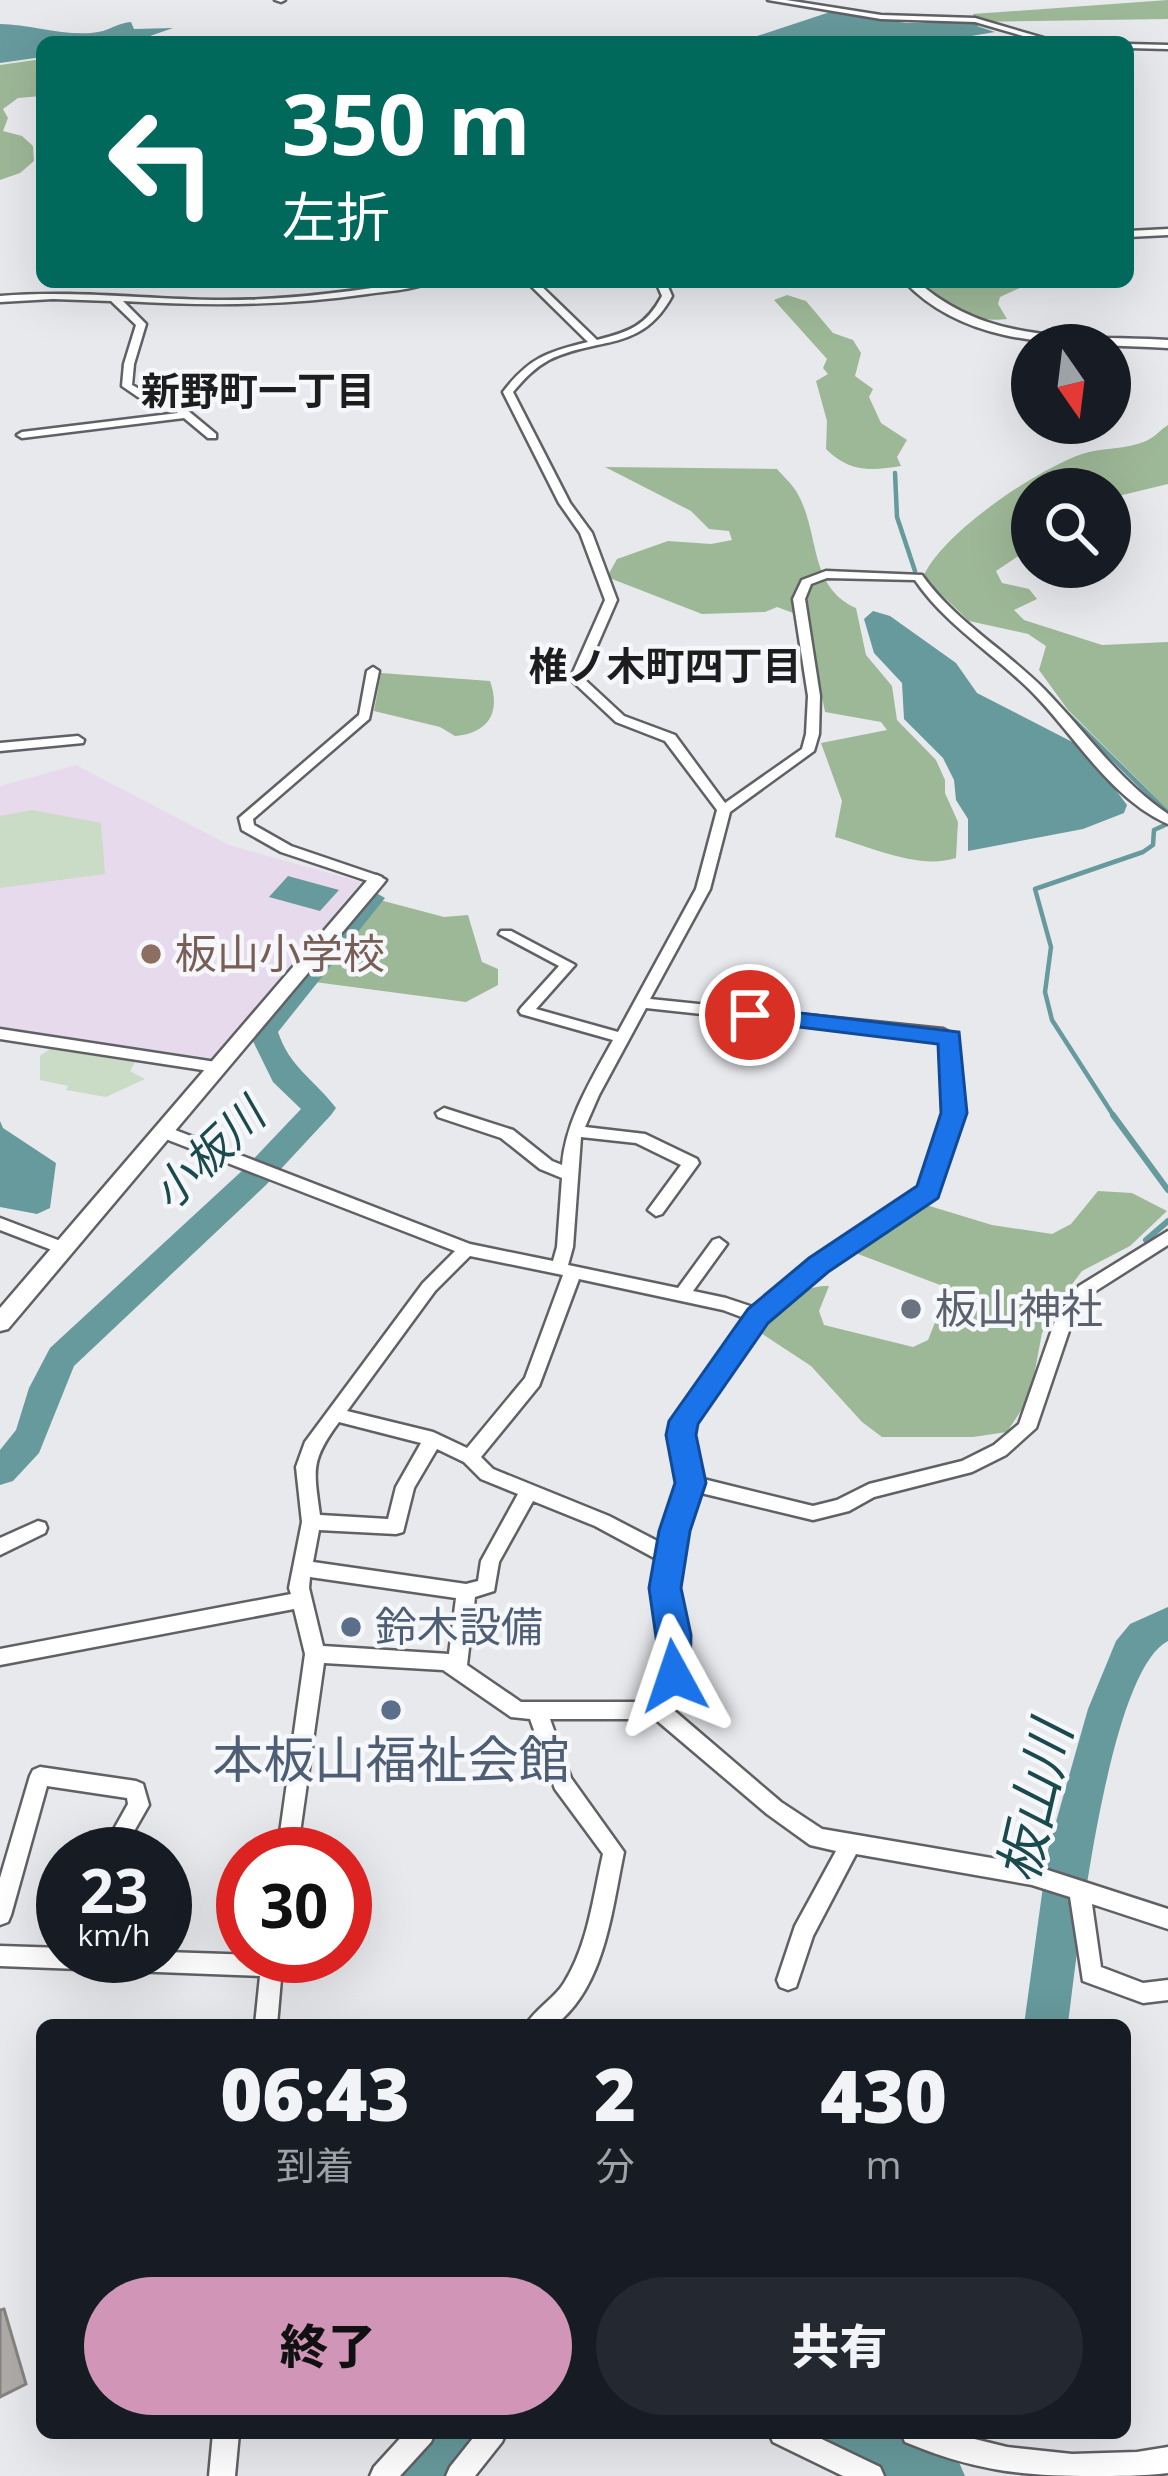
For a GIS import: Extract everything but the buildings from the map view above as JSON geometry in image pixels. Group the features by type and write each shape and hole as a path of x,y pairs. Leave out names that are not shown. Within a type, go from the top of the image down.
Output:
{"street":[{"path":"772,0 881,17 975,20 1032,36"},
{"path":"1134,46 1168,47"},
{"path":"1134,234 1168,232"},
{"path":"0,299 56,295 217,303 317,300 390,288"},
{"path":"538,288 595,344"},
{"path":"665,288 668,296 652,322 537,359 518,373 508,392 565,503 578,518 611,600 576,679 620,719 670,738 724,810"},
{"path":"917,288 943,312 1005,332 1168,344"},
{"path":"115,298 141,324 128,364 128,386 142,395 165,398 212,436"},
{"path":"22,435 185,415"},
{"path":"470,1457 532,1381 566,1270 568,1174 576,1131 703,889 724,810 808,751 815,711 799,599 806,582 826,574 918,577 962,624 1042,694 1139,803 1168,820"},
{"path":"0,1324 377,880 266,839 248,827 247,818 365,716 373,670"},
{"path":"0,747 78,740"},
{"path":"506,934 568,964 526,1011 622,1038"},
{"path":"642,1003 950,1037 954,1113 928,1191 818,1265 758,1316 683,1421 681,1435 691,1483 670,1557 665,1606 677,1655 674,1676 659,1710"},
{"path":"0,1034 216,1067"},
{"path":"444,1113 507,1134 546,1165 568,1174"},
{"path":"576,1131 639,1138 692,1163 656,1210"},
{"path":"164,1132 467,1249 682,1294 758,1316"},
{"path":"0,1224 65,1249"},
{"path":"691,1483 813,1513 842,1506 869,1491 966,1467 1000,1450 1027,1428 1064,1321 1085,1290 1168,1237"},
{"path":"682,1294 718,1244"},
{"path":"291,1827 315,1654 300,1600 311,1522 304,1467 314,1442 429,1287 467,1249"},
{"path":"337,1415 433,1439 470,1457 487,1474 602,1521 670,1557"},
{"path":"311,1522 396,1527 405,1486 433,1439"},
{"path":"304,1570 466,1592 487,1586 490,1561 529,1492"},
{"path":"0,1547 38,1528"},
{"path":"457,1666 466,1592"},
{"path":"0,1657 300,1600"},
{"path":"315,1654 439,1661 457,1666 509,1706 537,1712 659,1710 795,1826 817,1838 1032,1875 1168,1919"},
{"path":"537,1712 562,1783 614,1852 585,1966 562,2006 545,2019"},
{"path":"0,1915 40,1776 136,1790 139,1805 126,1827"},
{"path":"788,1980 803,1933 850,1845"},
{"path":"1078,1890 1090,1974 1143,1994 1168,1990"},
{"path":"0,1956 36,1956"},
{"path":"267,2019 271,1983"},
{"path":"222,2476 225,2439"},
{"path":"382,2476 416,2439"},
{"path":"458,2476 488,2439"},
{"path":"794,2439 871,2476"},
{"path":"930,2439 964,2452 1118,2470 1168,2461"}],"shaded area":[{"name":"板山小学校","path":"76,765 229,845 361,882 215,1059 0,1027 0,786"}],"green space":[{"path":"1168,0 1168,19 975,22 973,14"},
{"path":"36,60 36,96 18,98 3,109 8,118 3,131 22,136 33,146 34,161 20,173 0,180 0,65"},
{"path":"926,288 1020,288 1000,297 998,304 1007,319 981,319"},
{"path":"787,295 806,301 833,333 853,340 861,353 855,376 873,389 869,397 881,423 907,440 897,457 901,466 860,468 826,449 827,421 816,381 828,374 823,368 827,359 774,300"},
{"path":"1168,425 1168,484 1131,493 1131,468 1052,468 1082,454 1152,438"},
{"path":"605,467 777,469 789,482 804,507 829,586 856,608 866,655 892,686 897,720 936,760 945,780 945,793 958,822 956,858 911,859 835,837 842,801 821,743 887,730 881,722 825,712 807,618 777,607 765,612 702,614 607,577 617,559 668,541 711,544 732,540 729,531 709,529 691,511"},
{"path":"1011,492 1011,561 996,571 1002,583 1029,589 1037,599 1014,610 1024,620 1102,645 1168,642 1168,810 1068,710 1039,670 1046,646 1028,634 969,621 923,577 949,541"},
{"path":"381,673 490,681 493,711 484,725 455,736 440,727 374,711"},
{"path":"32,810 101,823 105,874 0,888 0,816"},
{"path":"376,899 444,917 468,915 482,962 498,969 498,985 466,1002 307,981"},
{"path":"50,1049 135,1062 130,1071 145,1079 106,1097 66,1090 68,1086 40,1080 40,1056"},
{"path":"1098,1191 1132,1193 1167,1211 1130,1246 1082,1271 1070,1287 1042,1333 1030,1397 1007,1432 973,1437 882,1437 811,1366 758,1331 758,1326 800,1293 829,1286 819,1311 824,1325 913,1347 928,1340 940,1310 966,1305 964,1294 858,1254 855,1248 911,1207 923,1204 992,1225 1052,1234 1071,1224"}],"water":[{"path":"830,12 906,23 981,23 977,26 995,32 971,36 757,36"},
{"path":"131,22 134,29 173,28 150,36 36,36 36,58 0,63 0,24 78,33"},
{"path":"873,611 890,616 956,663 977,693 1084,748 1127,805 1124,813 1083,829 968,851 968,819 956,800 954,780 943,758 904,719 902,683 874,653 864,619"},
{"path":"288,876 339,890 320,911 269,897"},
{"path":"0,1121 3,1128 56,1163 50,1208 37,1214 0,1207"}],"waterway":[{"path":"895,473 897,517 915,571"},
{"path":"1024,671 1168,813"},
{"path":"1114,1116 1052,1020 1045,992 1051,947 1035,889 1143,852 1153,845 1154,830 1165,825"},
{"name":"小板川","path":"0,1471 26,1443 62,1357 255,1177 320,1108 284,1075 263,1031 371,898"},
{"path":"1114,1116 1168,1190"},
{"path":"1146,1240 1168,1221"},
{"name":"板山川","path":"1047,2019 1069,1850 1108,1709 1130,1653 1144,1635 1168,1623"},
{"path":"421,2476 454,2439"},
{"path":"862,2439 939,2476"}],"place":[{"name":"板山小学校","path":"151,954"},
{"name":"板山神社","path":"911,1309"},
{"name":"鈴木設備","path":"351,1627"},
{"name":"本板山福祉会館","path":"391,1710"}],"district":[{"name":"新野町一丁目","path":"258,391"},
{"name":"椎ノ木町四丁目","path":"665,666"}],"route":[{"path":"674,1676 675,1635 665,1606 665,1588 674,1531 691,1483 681,1435 683,1421 758,1316 818,1265 928,1191 954,1113 950,1037 944,1034 750,1015"}]}
